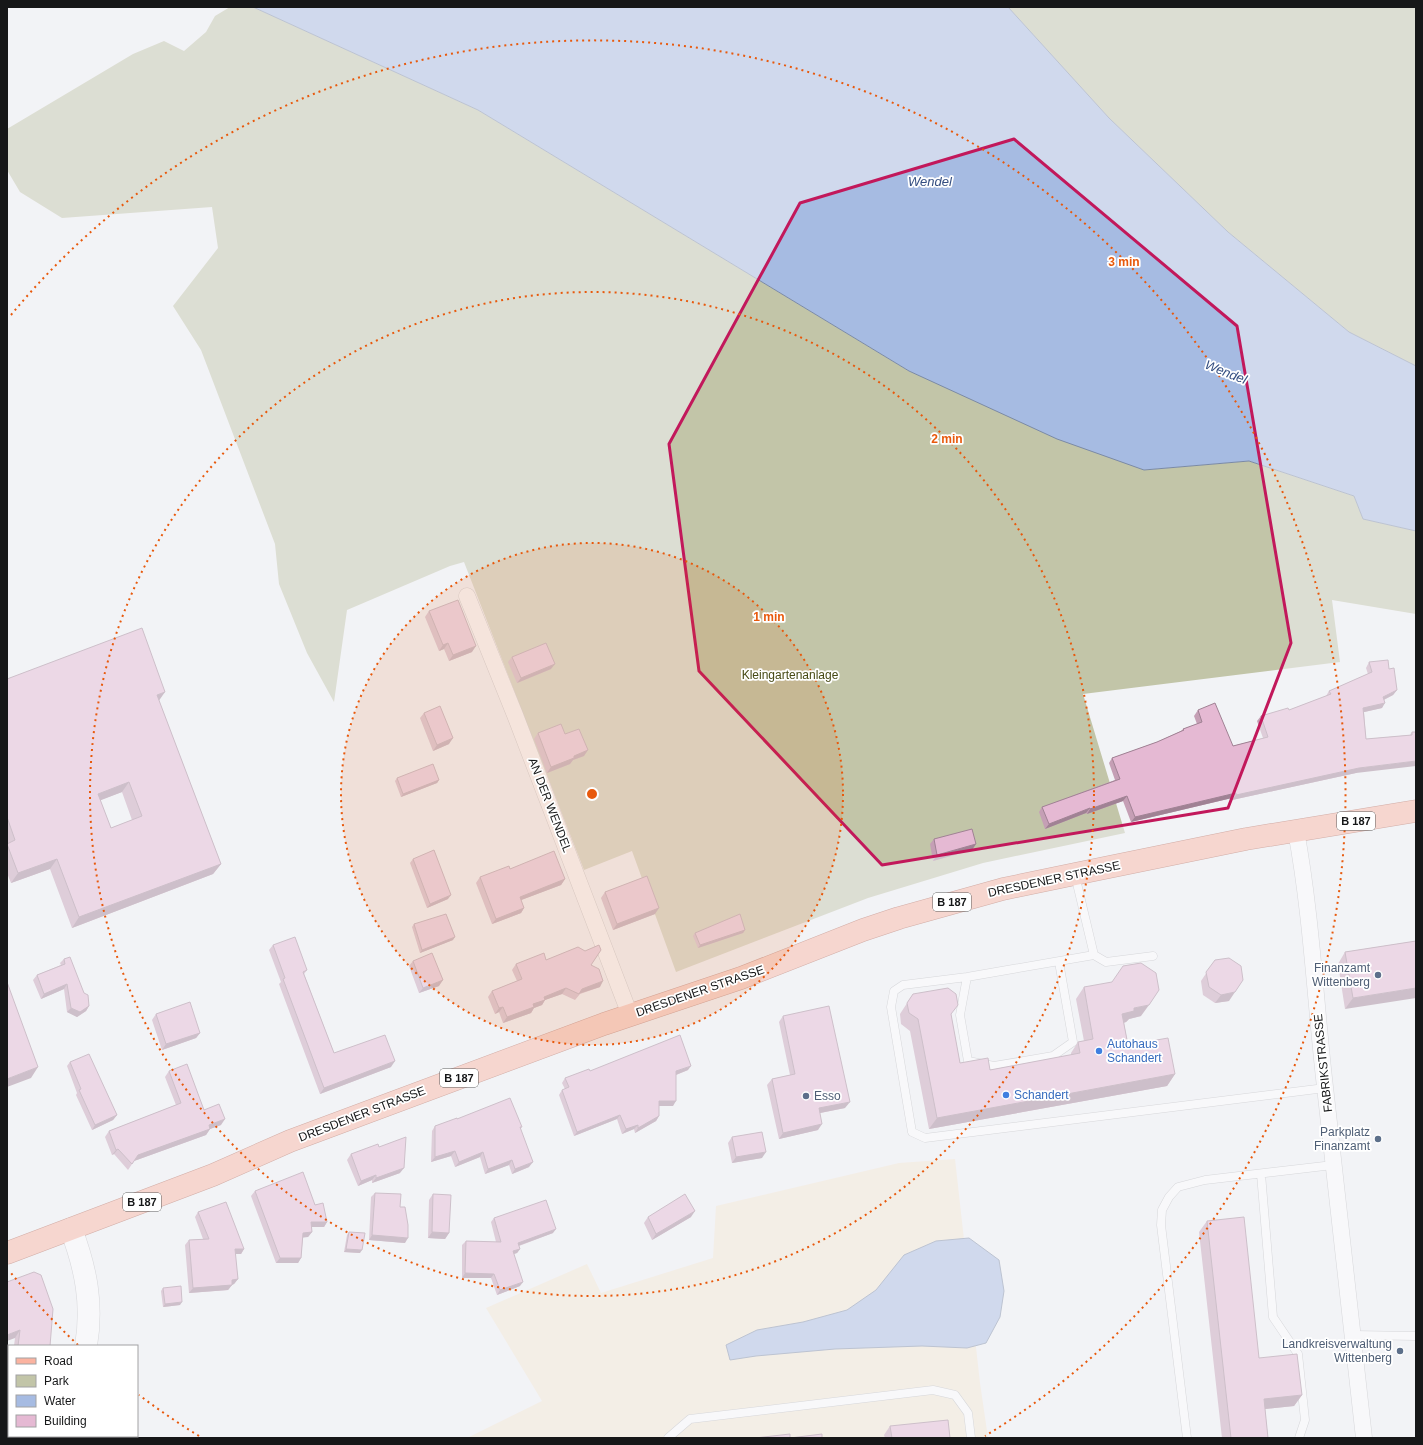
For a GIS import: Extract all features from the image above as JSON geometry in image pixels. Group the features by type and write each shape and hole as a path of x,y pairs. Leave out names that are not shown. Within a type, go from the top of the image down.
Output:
{"main road":[{"name":"DRESDENER STRASSE","path":"7,1253 213,1175 290,1141 630,1015 741,978 863,930 899,918 1003,889 1075,874 1296,830 1416,811"},
{"path":"71,1229 82,1258 87,1291 89,1311 86,1345"}],"street":[{"name":"AN DER WENDEL","path":"467,596 515,715 630,1015"},
{"name":"FABRIKSTRASSE","path":"1296,830 1306,907 1364,1438"}],"lane":[{"path":"1075,874 1094,955"},
{"path":"1153,956 1106,962 1094,955 967,977 903,985 894,991 891,1007 912,1132 925,1138 1325,1088"},
{"path":"967,977 960,1015 968,1061 994,1066 1053,1056 1073,1042 1059,962"},
{"path":"1187,1438 1161,1225 1162,1210 1169,1197 1178,1188 1205,1180 1333,1165"},
{"path":"1261,1174 1274,1317 1298,1354 1305,1420 1298,1438"},
{"path":"1353,1336 1416,1336"},
{"path":"668,1438 690,1419 933,1390 955,1395 968,1413 971,1438"}],"highlighted area":[{"path":"1014,139 1237,326 1291,643 1228,808 882,865 699,671 669,444 800,203"}],"shaded area":[{"path":"955,1159 980,1383 988,1438 467,1438 542,1401 486,1308 587,1264 601,1293 713,1258 716,1206 899,1163"}],"green space":[{"name":"Kleingartenanlage","path":"230,7 253,7 478,110 909,371 1144,470 1249,461 1354,496 1363,519 1416,531 1416,614 1332,600 1340,662 1083,694 1125,833 983,863 868,898 676,972 632,851 584,870 464,562 450,566 347,610 334,702 307,653 279,584 275,544 201,350 173,306 218,248 212,207 62,218 20,192 7,170 7,129 133,54 164,41 184,51 206,32 215,16"},
{"path":"1008,7 1416,7 1416,366 1349,332 1228,232 1109,118"}],"water":[{"name":"Wendel","path":"253,7 1008,7 1109,118 1228,232 1349,332 1416,366 1416,531 1363,519 1354,496 1249,461 1144,470 1057,439 909,371 478,110"},
{"path":"969,1238 999,1260 1004,1291 1000,1317 986,1343 967,1348 922,1346 835,1349 756,1356 730,1360 726,1345 757,1330 803,1322 847,1310 876,1290 904,1255 936,1241"}],"building":[{"path":"458,600 476,646 453,655 448,643 443,645 429,611"},
{"path":"142,628 165,692 157,695 221,864 79,917 57,859 18,873 7,844 15,840 7,817 7,679","holes":["129,782 142,816 111,828 98,794"]},
{"path":"546,643 555,664 521,678 512,657"},
{"path":"1388,660 1389,669 1394,668 1397,690 1383,697 1385,703 1363,708 1366,739 1412,735 1412,732 1416,732 1416,761 1359,768 1236,795 1236,793 1135,817 1127,796 1090,808 1049,824 1042,807 1120,779 1112,758 1157,742 1184,730 1183,729 1202,722 1198,710 1215,703 1233,746 1268,737 1261,716 1288,708 1289,710 1331,694 1329,691 1372,672 1369,662"},
{"path":"440,706 453,738 437,745 424,713"},
{"path":"561,724 565,734 579,729 588,750 574,756 574,758 551,767 538,733"},
{"path":"433,764 439,780 403,794 397,778"},
{"path":"972,829 976,844 937,855 934,839"},
{"path":"434,850 451,895 430,904 413,859"},
{"path":"554,851 565,879 520,897 524,908 496,919 480,877 509,866 510,869"},
{"path":"647,876 659,908 617,924 605,892"},
{"path":"446,914 455,937 422,950 414,924"},
{"path":"740,914 745,930 700,945 695,933"},
{"path":"295,937 307,970 303,972 334,1053 385,1035 395,1061 324,1088 283,979 285,978 273,945"},
{"name":"Finanzamt Wittenberg","path":"1416,941 1416,988 1353,998 1345,952"},
{"path":"599,945 601,950 591,965 599,969 603,981 582,989 579,994 566,988 544,997 545,1000 533,1004 534,1007 507,1017 503,1007 499,1008 492,991 522,979 516,964 544,953 546,960 578,947 585,951"},
{"path":"432,953 443,980 423,988 413,961"},
{"path":"70,957 84,993 88,995 89,1006 80,1012 71,1008 67,984 44,994 37,975 65,964 64,959"},
{"path":"1229,958 1241,966 1243,980 1235,992 1221,995 1209,987 1206,972 1215,960"},
{"name":"Autohaus Schandert","path":"1141,963 1156,973 1159,990 1149,1005 1134,1008 1134,1011 1122,1014 1128,1045 1168,1038 1175,1074 937,1118 918,1019 909,1013 907,1003 913,994 948,988 956,994 958,1005 951,1014 960,1063 988,1058 990,1070 1080,1053 1078,1042 1093,1039 1084,987 1112,982 1123,966"},
{"path":"7,982 38,1067 7,1079"},
{"path":"190,1002 200,1033 166,1044 156,1014"},
{"path":"829,1006 850,1102 819,1108 822,1124 783,1133 772,1079 795,1074 783,1016"},
{"path":"680,1035 691,1066 676,1071 676,1101 659,1101 659,1116 638,1128 638,1125 626,1129 620,1115 577,1132 562,1090 569,1087 565,1078 589,1069 590,1071"},
{"path":"89,1054 117,1115 95,1125 79,1090 81,1089 70,1062"},
{"path":"187,1064 204,1110 219,1104 225,1119 209,1125 210,1129 138,1155 132,1164 118,1149 116,1150 109,1131 181,1103 169,1071"},
{"path":"510,1098 522,1127 520,1127 533,1162 515,1169 512,1160 488,1169 483,1152 459,1162 455,1151 435,1157 435,1126"},
{"path":"762,1132 766,1152 736,1157 732,1137"},
{"path":"406,1137 404,1168 376,1178 376,1175 361,1181 351,1154 378,1144 379,1147"},
{"path":"303,1172 315,1205 323,1203 327,1222 311,1222 312,1232 303,1233 301,1258 280,1258 255,1191"},
{"path":"375,1193 401,1194 400,1207 405,1207 408,1225 408,1238 372,1235"},
{"path":"433,1194 451,1195 449,1233 432,1232"},
{"path":"685,1194 695,1211 656,1234 648,1217"},
{"path":"546,1200 556,1229 518,1243 520,1249 513,1251 523,1282 500,1290 494,1274 465,1273 466,1241 501,1242 494,1218"},
{"path":"226,1202 244,1249 235,1249 238,1279 232,1280 232,1285 193,1288 189,1240 209,1239 198,1212"},
{"path":"1244,1217 1259,1358 1297,1354 1302,1395 1264,1399 1268,1438 1231,1438 1207,1221"},
{"path":"349,1232 365,1233 362,1250 346,1249"},
{"path":"34,1272 41,1275 53,1309 50,1345 18,1345 20,1330 7,1335 7,1282"},
{"path":"181,1286 182,1302 165,1304 163,1288"},
{"path":"948,1420 950,1438 892,1438 890,1426"},
{"path":"790,1434 790,1438 755,1438"},
{"path":"822,1434 822,1438 790,1438"}],"place":[{"name":"Finanzamt Wittenberg","path":"1378,975"},
{"name":"Autohaus Schandert","path":"1099,1051"},
{"name":"Schandert","path":"1006,1095"},
{"name":"Esso","path":"806,1096"},
{"name":"Parkplatz Finanzamt","path":"1378,1139"},
{"name":"Landkreisverwaltung Wittenberg","path":"1400,1351"}]}
